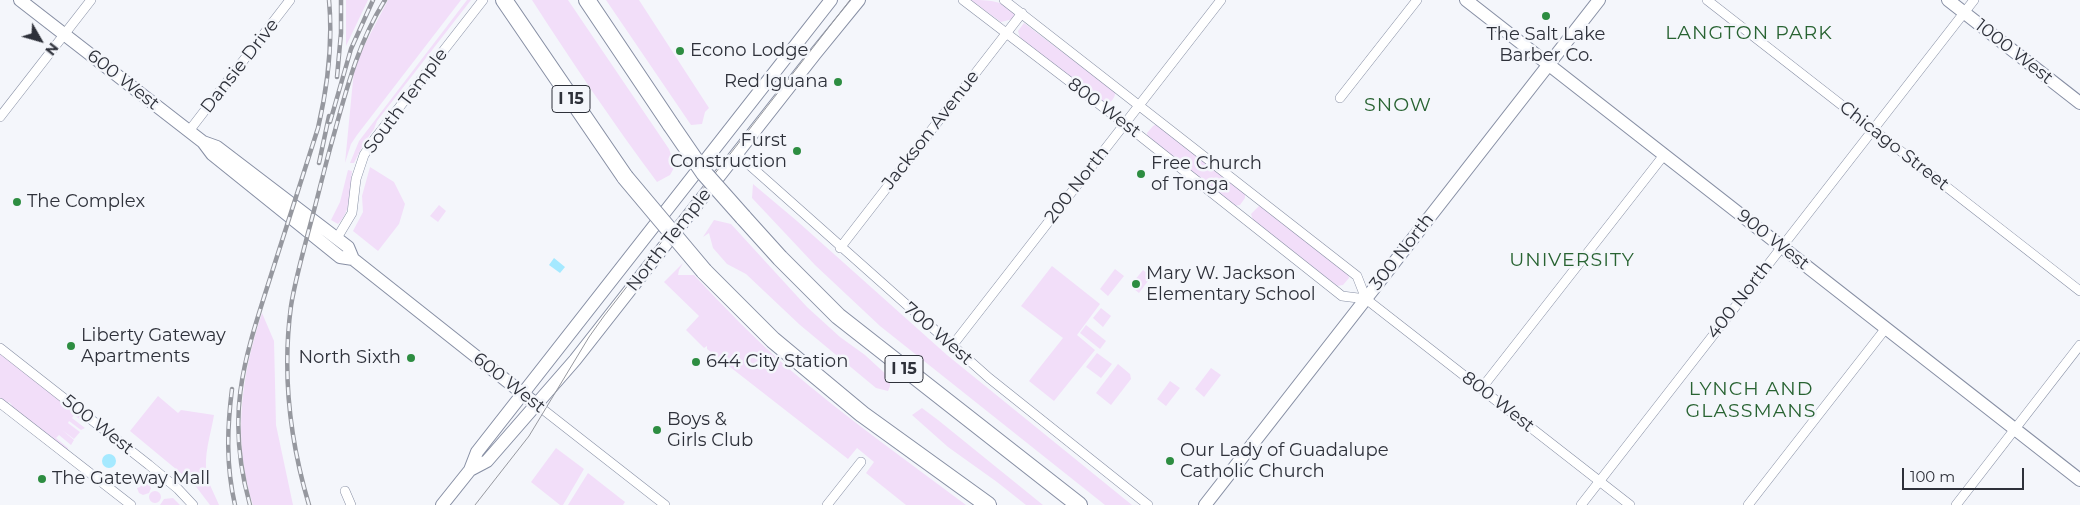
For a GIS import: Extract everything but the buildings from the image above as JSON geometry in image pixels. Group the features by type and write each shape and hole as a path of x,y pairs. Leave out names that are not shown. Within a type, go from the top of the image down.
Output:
{"highway":[{"name":"I 15","path":"504,0 625,177 704,271 773,340 862,414 988,505"},
{"name":"I 15","path":"587,0 704,173 780,258 838,316 1079,505"}],"main road":[{"name":"600 West","path":"20,0 203,142 212,154 340,258 353,259"},
{"name":"North Temple","path":"442,505 470,470 476,452 831,0"},
{"name":"North Temple","path":"470,470 487,461 575,360 859,0"},
{"name":"900 West","path":"1466,0 2080,480"},
{"name":"300 North","path":"1205,505 1599,0"},
{"name":"1000 West","path":"1948,0 2080,103"},
{"name":"600 West","path":"203,142 217,147 348,246 353,259 536,404"}],"street":[{"path":"0,117 91,0"},
{"name":"Dansie Drive","path":"189,131 290,0"},
{"name":"South Temple","path":"337,238 352,213 358,171 372,141 483,0"},
{"name":"800 West","path":"963,0 1125,124 1342,296 1366,299 1630,505"},
{"name":"800 West","path":"1004,0 1358,276 1366,299"},
{"name":"200 North","path":"952,346 1222,0"},
{"path":"1340,98 1417,0"},
{"name":"Chicago Street","path":"1707,0 2080,291"},
{"name":"400 North","path":"1580,505 1974,0"},
{"name":"Jackson Avenue","path":"840,248 1022,14"},
{"name":"700 West","path":"737,154 840,248 952,346 1041,421 1148,505"},
{"path":"1481,389 1664,155"},
{"path":"1748,505 1886,328"},
{"path":"1956,505 2080,345"},
{"name":"500 West","path":"0,348 149,464 193,505"},
{"path":"0,403 131,505"},
{"name":"600 West","path":"536,404 665,505"},
{"path":"827,505 861,462"},
{"path":"346,492 352,505"}],"shaded area":[{"path":"346,0 368,0 346,46"},
{"path":"388,0 461,0 357,135 351,144 345,163 354,70"},
{"path":"467,0 471,0 377,121 354,163 350,163 359,141"},
{"path":"532,0 568,0 669,149 675,166 670,175 657,182 593,92"},
{"path":"606,0 639,0 709,108 705,112 702,124 691,125"},
{"path":"970,0 1002,4 1012,11 1015,16 1013,19 1001,22"},
{"path":"1024,23 1115,92 1112,100 1105,104 1020,38 1018,31"},
{"path":"1157,124 1245,193 1245,198 1240,205 1234,206 1148,138 1147,133"},
{"path":"370,167 394,182 405,204 399,224 378,251 353,231 363,212 362,196"},
{"path":"348,170 352,171 350,199 346,212 338,224 331,220 340,202"},
{"path":"753,184 947,355 1132,505 1105,505 880,326 815,265 752,198"},
{"path":"439,205 446,211 438,222 430,216"},
{"path":"1260,205 1348,273 1349,278 1343,285 1337,286 1253,220 1251,214"},
{"path":"714,220 731,224 807,307 890,378 888,391 876,388 800,325 746,274 727,264 713,248 709,233 703,237"},
{"path":"683,263 678,275 694,275 740,323 788,368 854,421 966,505 906,505 866,473 874,462 857,448 848,459 707,349 707,346 704,348 686,330 699,316 664,282"},
{"path":"1052,266 1100,304 1077,335 1095,350 1054,401 1029,381 1063,338 1021,306"},
{"path":"1115,269 1124,276 1108,296 1100,289"},
{"path":"1143,270 1151,277 1139,293 1130,286"},
{"path":"1101,308 1111,316 1103,327 1093,318"},
{"path":"262,313 274,341 276,425 293,505 253,505 246,481 241,433 244,385"},
{"path":"1086,325 1106,341 1100,349 1080,333"},
{"path":"0,352 28,376 33,377 90,422 86,424 74,415 72,418 85,428 81,430 69,421 68,423 80,432 74,439 62,430 74,440 71,445 59,435 56,438 68,448 67,451 10,407 12,405 9,402 6,404 0,399"},
{"path":"1097,353 1112,364 1101,378 1086,367"},
{"path":"1118,364 1130,374 1131,379 1111,405 1096,393"},
{"path":"1211,368 1221,375 1204,397 1195,389"},
{"path":"1170,381 1180,388 1166,406 1157,399"},
{"path":"158,396 178,413 181,410 214,415 206,468 209,482 219,505 210,505 194,484 130,431"},
{"path":"922,408 1043,505 1026,505 948,447 912,415"},
{"path":"556,448 584,469 563,505 560,505 531,482"},
{"path":"588,473 625,502 623,505 568,505"},
{"path":"143,481 148,483 151,488 149,493 143,495 139,493 137,488 140,487"},
{"path":"153,491 157,491 161,497 157,503 153,503 149,499 149,495"},
{"path":"173,498 180,505 160,505 164,499"}],"water":[{"path":"554,258 565,267 560,273 549,265"},
{"path":"106,454 112,454 116,461 112,468 106,468 102,464 102,458"}],"tram line":[{"path":"475,505 529,436 589,337 604,316 850,0"}],"railway":[{"path":"250,505 242,472 239,441 238,413 241,385 254,330 318,128 329,64 329,0"},
{"path":"337,77 341,33 341,0"},
{"path":"330,122 351,49 373,0"},
{"path":"309,505 297,456 290,407 287,356 291,306 294,287 347,89 359,52 385,0"},
{"path":"319,163 329,116"},
{"path":"232,389 228,447 235,505"}],"place":[{"name":"The Salt Lake Barber Co.","path":"1546,16"},
{"name":"Econo Lodge","path":"680,51"},
{"name":"Red Iguana","path":"838,82"},
{"name":"Furst Construction","path":"797,151"},
{"name":"Free Church of Tonga","path":"1141,174"},
{"name":"The Complex","path":"17,202"},
{"name":"Mary W. Jackson Elementary School","path":"1136,284"},
{"name":"Liberty Gateway Apartments","path":"71,346"},
{"name":"North Sixth","path":"411,358"},
{"name":"644 City Station","path":"696,362"},
{"name":"Boys & Girls Club","path":"657,430"},
{"name":"Our Lady of Guadalupe Catholic Church","path":"1170,461"},
{"name":"The Gateway Mall","path":"42,479"}],"district":[{"name":"LANGTON PARK","path":"1749,33"},
{"name":"SNOW","path":"1398,105"},
{"name":"UNIVERSITY","path":"1572,260"},
{"name":"LYNCH AND GLASSMANS","path":"1751,400"}]}
